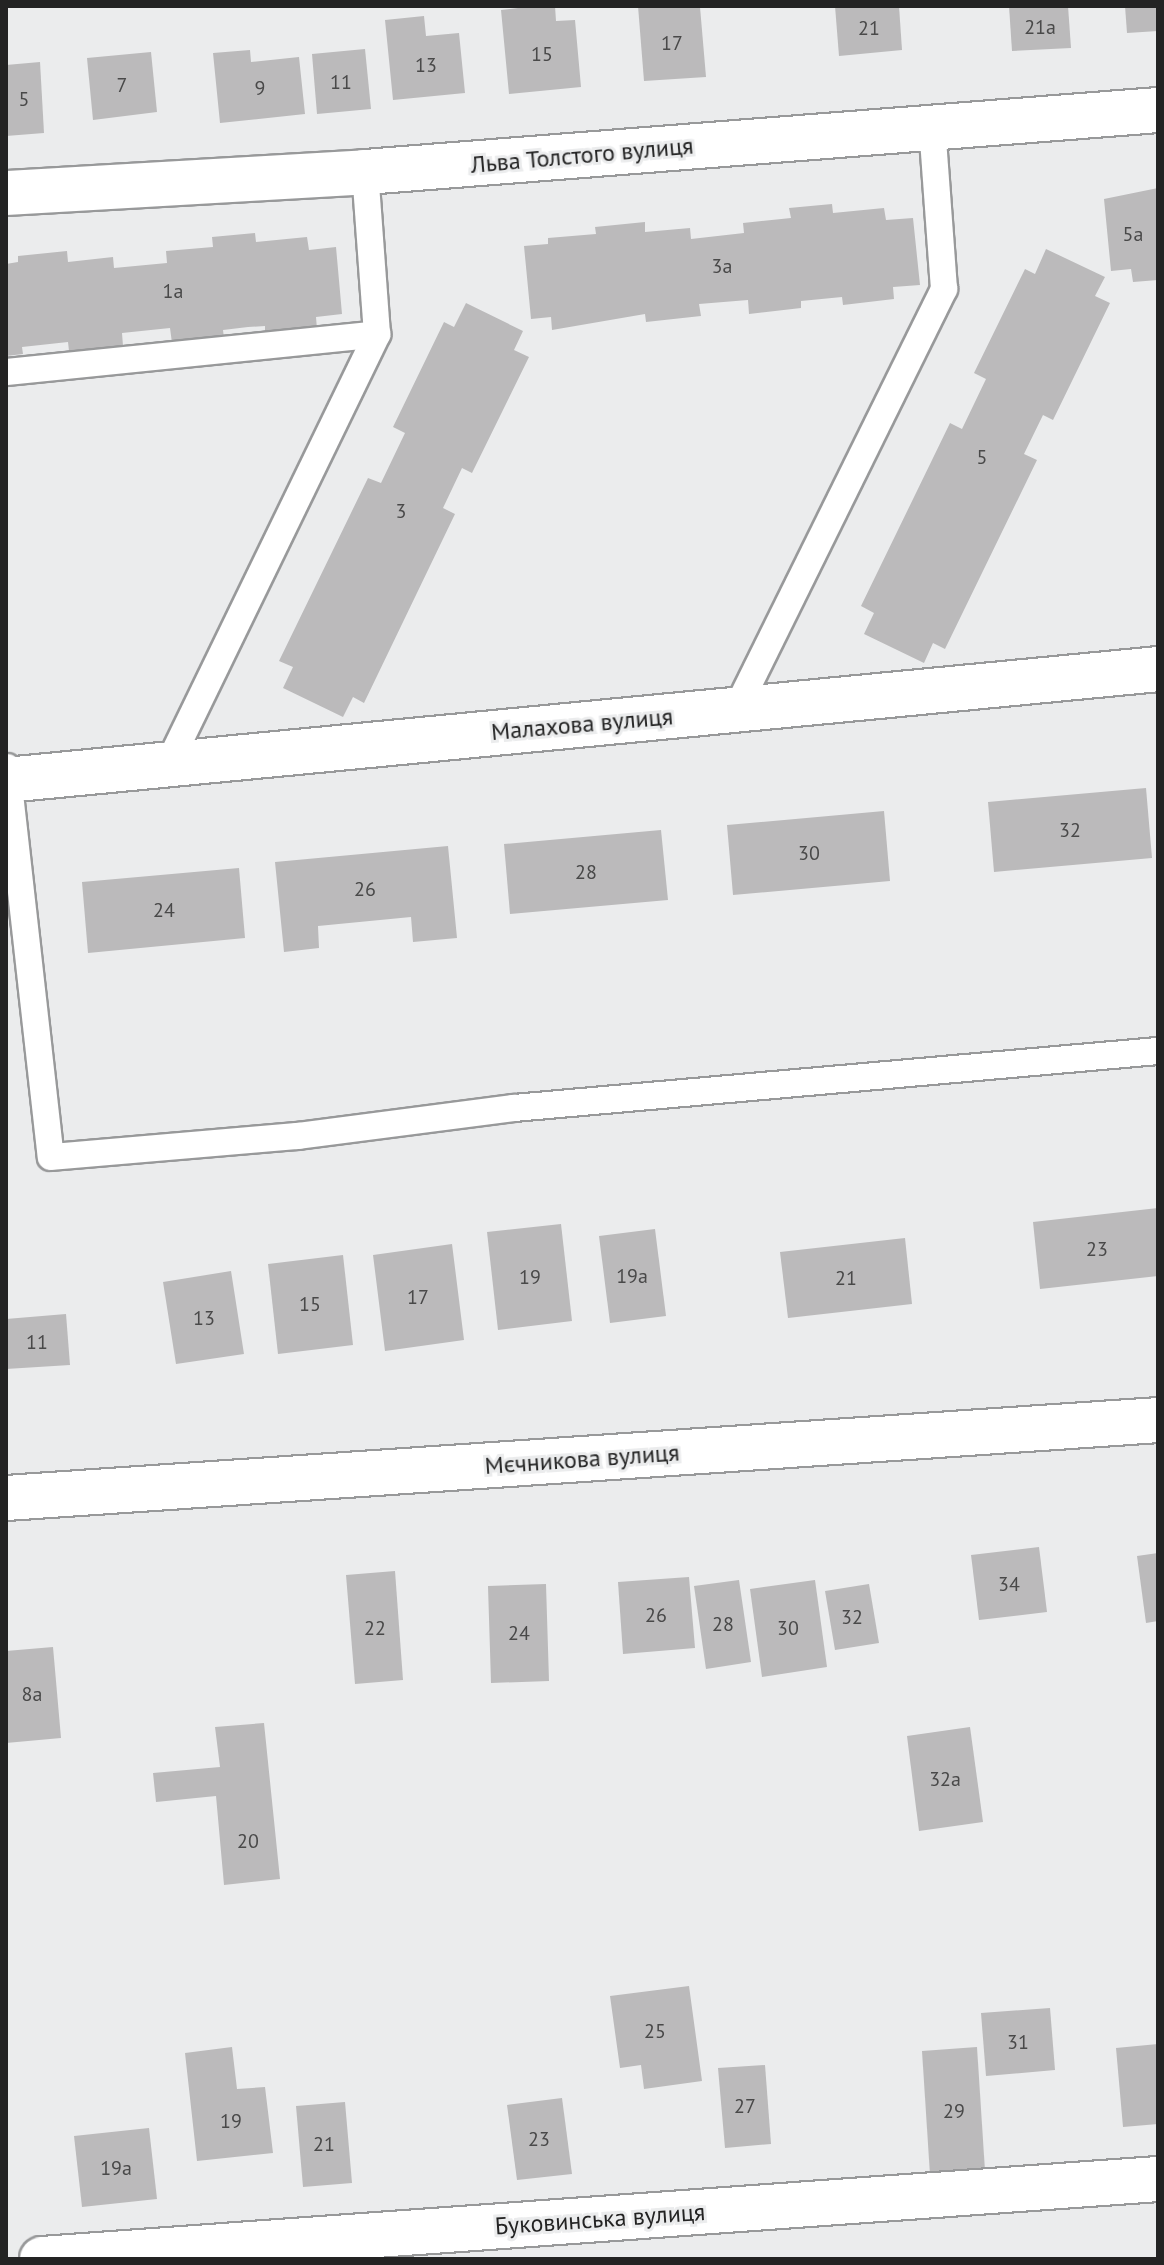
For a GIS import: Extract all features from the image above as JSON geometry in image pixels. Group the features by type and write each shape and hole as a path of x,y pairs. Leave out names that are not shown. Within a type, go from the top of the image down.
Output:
{"street":[{"name":"Льва Толстого вулиця","path":"6,193 365,172 1158,110"},
{"name":"Малахова вулиця","path":"7,773 169,763 1158,669"},
{"name":"Мєчникова вулиця","path":"6,1498 1158,1420"},
{"name":"Буковинська вулиця","path":"42,2259 1158,2179"}],"lane":[{"path":"736,710 944,289 932,127"},
{"path":"169,763 377,334 365,172"},
{"path":"6,372 377,334"},
{"path":"7,773 51,1157 298,1136 514,1108 1158,1051"}],"building":[{"path":"555,6 556,21 575,20 581,87 509,94 501,10"},
{"path":"638,6 700,7 706,77 644,81"},
{"path":"835,6 899,6 902,50 839,56"},
{"path":"1009,6 1068,6 1071,48 1012,51"},
{"path":"1125,6 1158,6 1158,31 1127,33"},
{"path":"424,16 426,36 459,33 465,93 393,100 385,20"},
{"path":"365,49 371,109 317,114 312,54"},
{"path":"250,50 251,62 299,57 305,114 220,123 213,53"},
{"path":"151,52 157,112 93,120 87,58"},
{"path":"40,62 44,133 6,136 6,65"},
{"path":"1158,188 1158,280 1133,282 1131,269 1111,271 1104,199"},
{"path":"832,204 833,213 884,208 886,220 913,218 920,285 893,287 894,299 843,305 842,297 801,301 801,308 749,314 748,300 699,304 701,316 646,322 645,314 552,330 551,317 531,319 524,246 548,244 548,238 596,234 595,227 645,222 645,232 690,228 691,239 744,233 743,223 791,218 789,208"},
{"path":"255,233 256,242 307,237 309,250 336,247 342,314 316,317 317,329 265,334 265,326 248,327 223,330 224,338 172,343 170,328 122,333 123,346 69,351 68,342 22,347 23,354 6,356 6,264 18,262 18,256 67,251 68,262 113,257 114,268 167,263 166,251 213,247 212,237"},
{"path":"1046,249 1105,277 1095,296 1110,303 1053,420 1043,415 1024,454 1037,460 945,649 933,643 924,663 864,634 874,613 861,606 950,423 962,429 986,379 974,373 1025,269 1035,274"},
{"path":"466,303 523,331 514,350 529,357 472,473 462,468 443,508 455,514 364,703 353,697 343,717 283,688 293,667 279,661 368,478 381,483 405,433 393,427 444,322 454,327"},
{"path":"1146,788 1152,858 994,872 988,802"},
{"path":"884,811 890,881 733,895 727,825"},
{"path":"661,830 668,900 510,914 504,844"},
{"path":"448,846 457,938 413,942 411,917 318,926 319,948 284,952 275,862"},
{"path":"239,868 245,938 88,953 82,882"},
{"path":"1158,1208 1158,1276 1040,1289 1033,1222"},
{"path":"561,1224 572,1321 498,1330 487,1232"},
{"path":"655,1229 666,1316 610,1323 599,1236"},
{"path":"905,1238 912,1304 788,1318 780,1252"},
{"path":"452,1244 464,1340 385,1351 373,1255"},
{"path":"343,1255 353,1345 278,1354 268,1264"},
{"path":"231,1271 244,1354 176,1364 163,1282"},
{"path":"66,1314 70,1365 6,1369 6,1319"},
{"path":"1039,1547 1047,1612 979,1620 971,1555"},
{"path":"1158,1553 1158,1621 1146,1623 1137,1556"},
{"path":"395,1571 403,1680 355,1684 346,1575"},
{"path":"689,1577 695,1648 623,1654 618,1582"},
{"path":"739,1580 751,1662 706,1669 694,1586"},
{"path":"815,1580 827,1667 762,1677 750,1589"},
{"path":"546,1584 549,1681 491,1683 488,1586"},
{"path":"869,1584 879,1643 835,1650 825,1591"},
{"path":"53,1647 61,1738 6,1743 6,1651"},
{"path":"264,1723 280,1879 224,1885 216,1796 156,1802 153,1773 220,1767 215,1727"},
{"path":"970,1727 983,1822 919,1831 907,1736"},
{"path":"689,1986 702,2081 644,2089 641,2065 620,2068 610,1996"},
{"path":"1050,2008 1055,2070 986,2076 981,2013"},
{"path":"1158,2044 1158,2124 1123,2127 1116,2048"},
{"path":"232,2047 237,2089 265,2087 273,2153 197,2161 185,2053"},
{"path":"977,2047 985,2171 930,2175 922,2051"},
{"path":"765,2065 771,2144 725,2148 718,2068"},
{"path":"562,2098 572,2174 517,2180 507,2105"},
{"path":"345,2102 352,2183 303,2187 296,2106"},
{"path":"149,2128 157,2199 82,2207 74,2136"}]}
